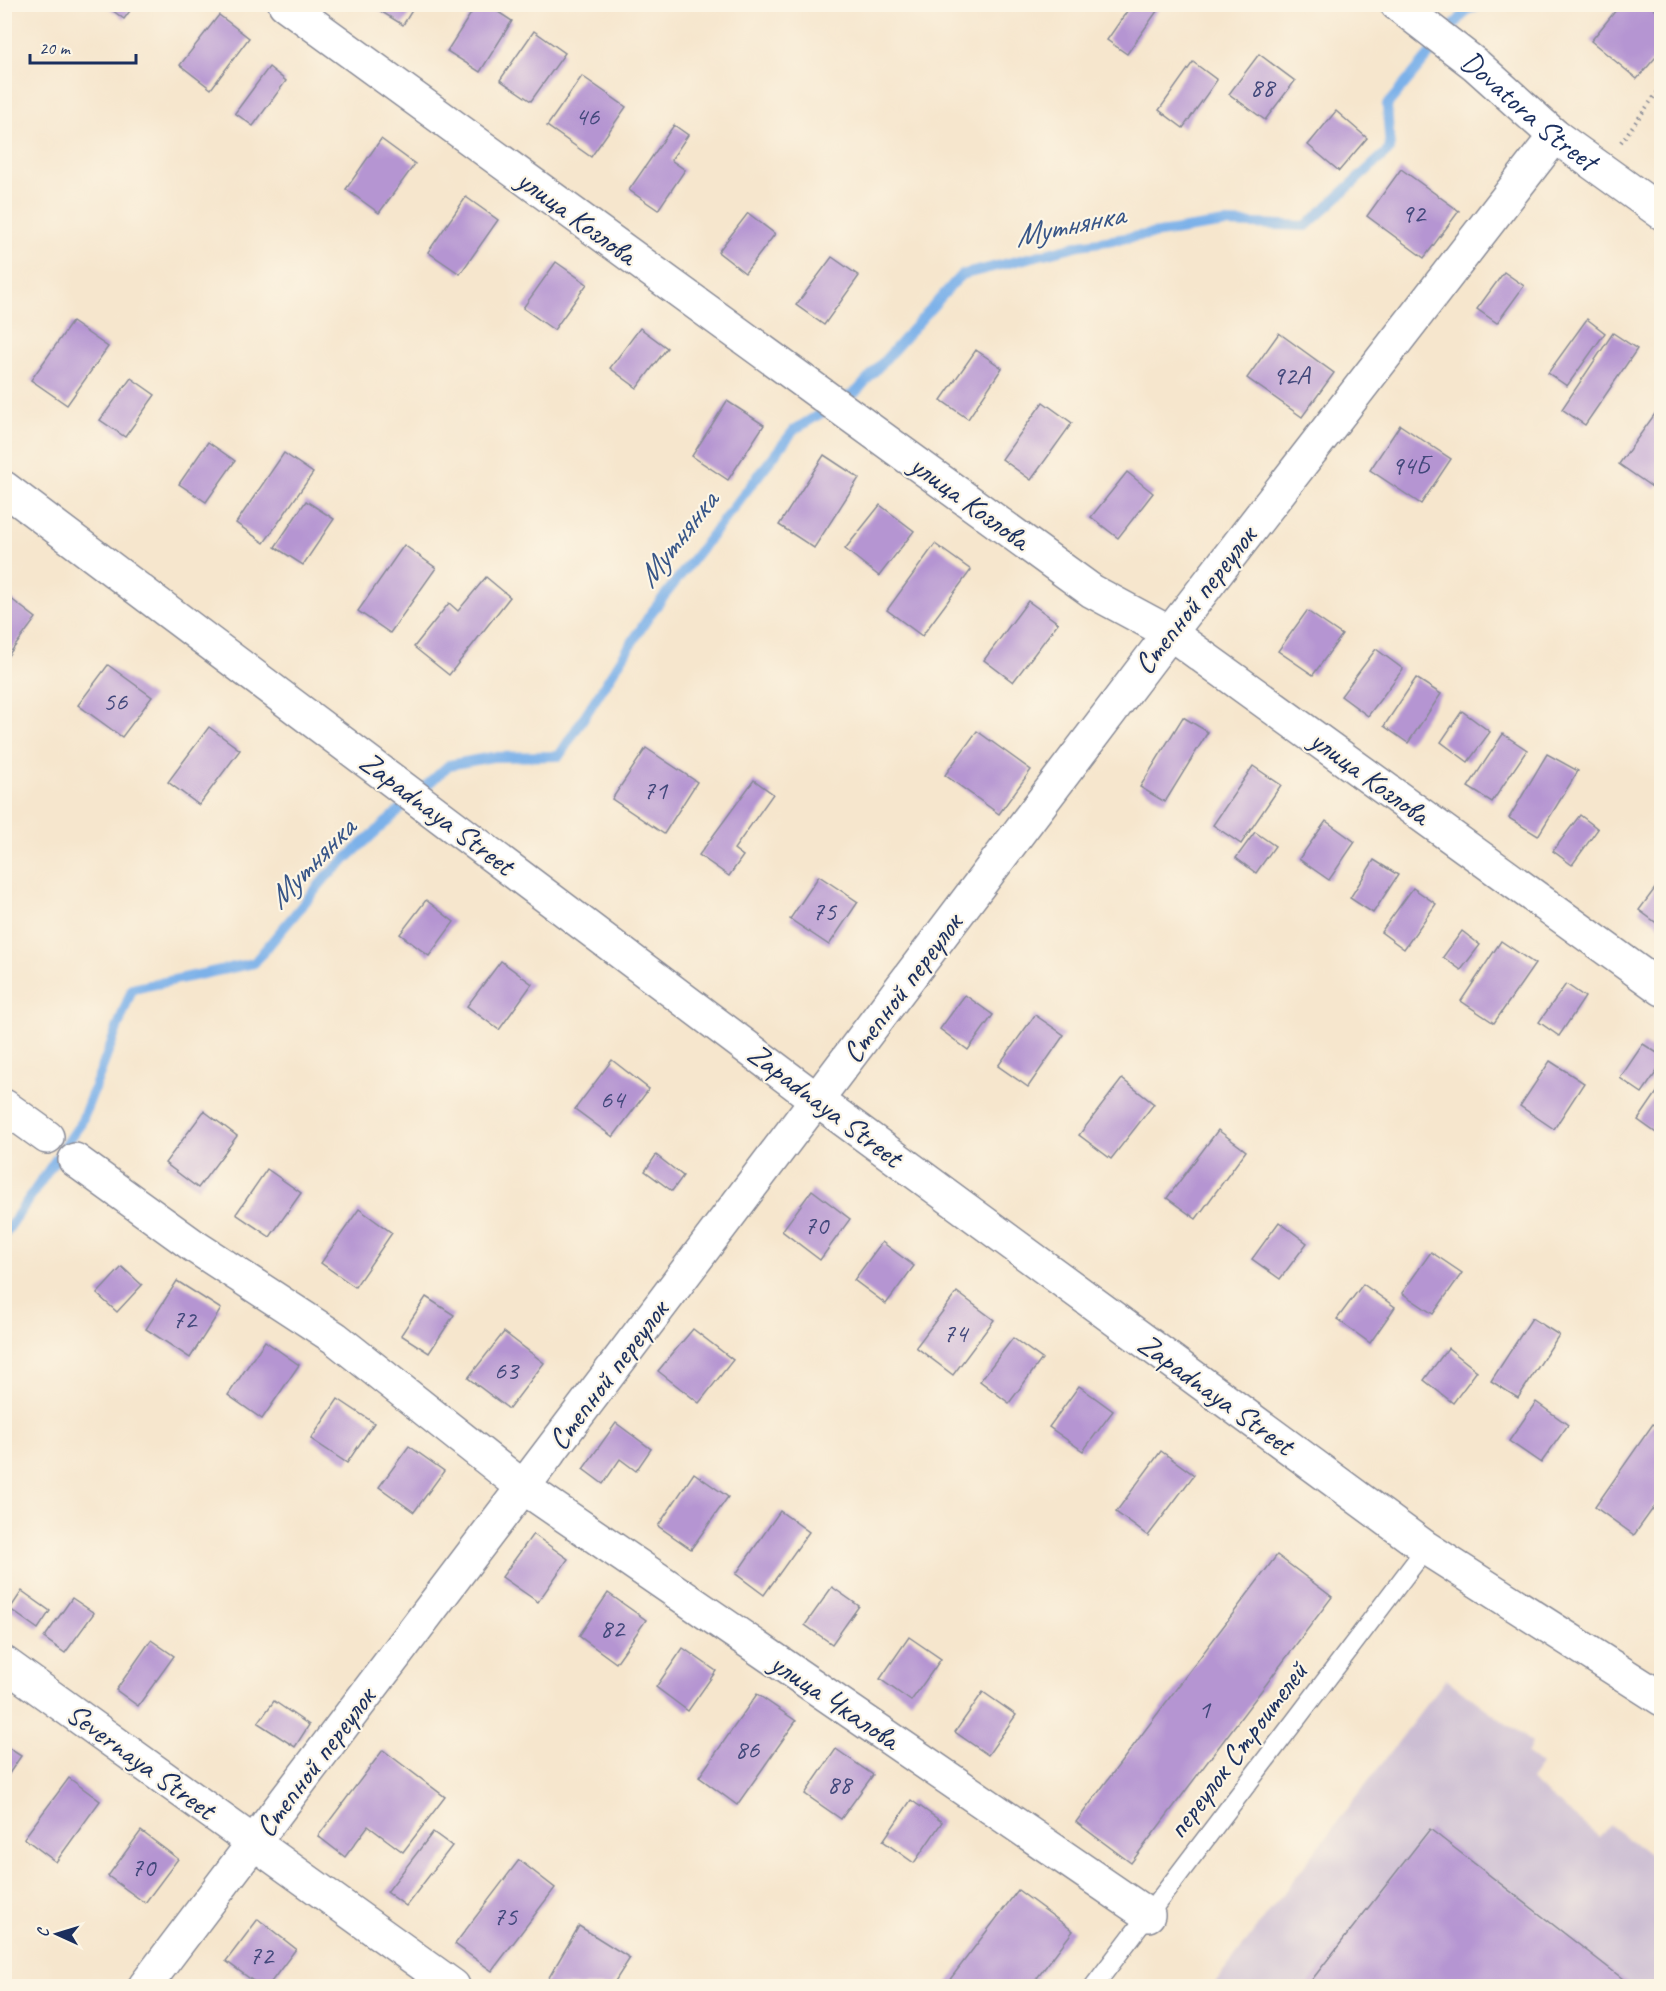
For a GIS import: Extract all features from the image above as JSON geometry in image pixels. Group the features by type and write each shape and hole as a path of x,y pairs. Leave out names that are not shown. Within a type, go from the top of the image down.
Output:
{"street":[{"name":"улица Козлова","path":"285,4 1092,591 1170,633 1662,989"},
{"name":"Dovatora Street","path":"1397,4 1476,65 1555,136 1662,213"},
{"name":"Степной переулок","path":"145,1986 1170,633 1555,136"},
{"name":"Zapadnaya Street","path":"4,488 817,1100 1426,1548 1662,1699"},
{"path":"4,1106 47,1137"},
{"name":"улица Чкалова","path":"75,1160 194,1246 336,1338 524,1487 1148,1915"},
{"name":"Severnaya Street","path":"4,1663 453,1986"}],"lane":[{"name":"переулок Строителей","path":"1094,1986 1426,1548"}],"path":[{"path":"1601,170 1662,86"}],"shaded area":[{"path":"1446,1679 1532,1743 1527,1754 1541,1765 1530,1780 1599,1837 1610,1825 1661,1865 1661,1986 1213,1986"}],"building":[{"path":"104,4 135,4 124,19"},
{"path":"380,4 416,4 403,25 377,9"},
{"path":"477,4 486,4 512,21 480,72 447,51"},
{"path":"1132,4 1162,4 1127,54 1107,40"},
{"path":"1621,4 1648,4 1662,16 1662,50 1637,79 1591,41"},
{"path":"219,15 249,38 211,89 180,65"},
{"path":"534,31 565,53 531,101 500,80"},
{"path":"1259,54 1295,81 1265,120 1229,94"},
{"path":"1193,62 1217,80 1183,128 1159,110"},
{"path":"269,67 286,81 253,126 235,113"},
{"path":"582,76 626,107 591,157 547,126"},
{"path":"1336,111 1367,138 1339,171 1308,145"},
{"path":"674,125 688,135 671,160 685,170 658,210 629,190"},
{"path":"381,139 415,164 379,213 346,189"},
{"path":"1401,169 1459,211 1424,258 1367,216"},
{"path":"466,197 498,220 460,274 428,252"},
{"path":"748,213 775,234 745,273 718,252"},
{"path":"832,257 859,276 824,325 796,305"},
{"path":"556,262 587,284 554,330 523,308"},
{"path":"1504,272 1524,286 1497,323 1477,309"},
{"path":"1587,319 1605,333 1567,386 1548,373"},
{"path":"72,322 108,347 67,405 31,380"},
{"path":"640,328 667,348 637,388 610,368"},
{"path":"1279,333 1334,373 1302,417 1247,378"},
{"path":"1613,333 1637,349 1585,425 1562,409"},
{"path":"976,350 1002,368 968,419 941,400"},
{"path":"131,378 155,395 125,437 100,420"},
{"path":"727,401 764,425 728,480 692,456"},
{"path":"1043,402 1072,423 1031,480 1002,459"},
{"path":"1662,404 1662,480 1655,489 1619,464"},
{"path":"1400,425 1451,459 1421,504 1370,470"},
{"path":"208,442 235,461 206,502 179,484"},
{"path":"284,453 313,473 264,543 236,523"},
{"path":"824,455 859,478 814,548 779,525"},
{"path":"1127,472 1153,493 1118,538 1091,517"},
{"path":"306,501 334,519 303,565 275,547"},
{"path":"880,505 914,531 879,576 845,549"},
{"path":"935,544 971,570 922,636 887,610"},
{"path":"404,545 436,568 390,633 358,611"},
{"path":"486,577 510,597 449,675 414,647 449,603 458,611"},
{"path":"6,595 36,618 4,661 4,597"},
{"path":"1028,601 1058,623 1013,682 984,660"},
{"path":"1307,611 1342,635 1313,675 1278,651"},
{"path":"1376,649 1403,669 1368,716 1341,696"},
{"path":"108,665 152,697 122,737 78,705"},
{"path":"1416,678 1441,694 1408,743 1384,726"},
{"path":"1462,711 1490,732 1468,762 1441,742"},
{"path":"1183,717 1208,732 1165,802 1140,787"},
{"path":"209,727 240,750 199,805 168,782"},
{"path":"977,731 1031,770 999,814 945,775"},
{"path":"1503,734 1527,750 1492,802 1468,787"},
{"path":"646,748 697,782 664,834 612,799"},
{"path":"1547,754 1578,771 1538,836 1509,818"},
{"path":"1253,766 1281,785 1241,844 1213,825"},
{"path":"754,780 773,794 734,849 743,856 729,876 699,855"},
{"path":"1580,815 1598,829 1572,865 1553,851"},
{"path":"1326,821 1355,842 1329,880 1299,859"},
{"path":"1255,832 1275,846 1256,873 1236,858"},
{"path":"1374,860 1398,875 1373,913 1350,898"},
{"path":"819,876 858,902 829,945 790,919"},
{"path":"1662,879 1662,927 1639,910"},
{"path":"1413,888 1436,904 1404,949 1381,932"},
{"path":"426,900 454,922 429,956 400,934"},
{"path":"1462,931 1480,945 1461,970 1443,957"},
{"path":"1501,941 1535,964 1494,1023 1461,1001"},
{"path":"501,961 532,984 499,1030 467,1006"},
{"path":"1566,984 1585,997 1559,1036 1539,1022"},
{"path":"965,995 993,1015 968,1050 940,1029"},
{"path":"1035,1015 1064,1035 1028,1087 998,1066"},
{"path":"1643,1044 1662,1056 1662,1064 1642,1093 1620,1078"},
{"path":"612,1060 649,1089 613,1137 575,1109"},
{"path":"1550,1061 1584,1083 1554,1129 1520,1106"},
{"path":"1122,1079 1154,1104 1111,1159 1079,1135"},
{"path":"1662,1085 1662,1137 1638,1120"},
{"path":"204,1111 237,1136 198,1188 165,1163"},
{"path":"1218,1130 1246,1151 1196,1219 1167,1198"},
{"path":"656,1155 683,1176 672,1191 645,1171"},
{"path":"267,1169 301,1193 270,1237 236,1214"},
{"path":"812,1190 850,1219 820,1260 782,1231"},
{"path":"359,1209 392,1233 355,1287 321,1263"},
{"path":"1279,1222 1307,1243 1280,1279 1252,1259"},
{"path":"882,1242 914,1266 886,1304 854,1280"},
{"path":"1431,1252 1462,1273 1433,1314 1402,1293"},
{"path":"122,1267 142,1285 117,1312 97,1294"},
{"path":"177,1281 221,1309 190,1358 146,1329"},
{"path":"1363,1284 1395,1307 1370,1343 1337,1319"},
{"path":"957,1292 994,1320 953,1375 916,1347"},
{"path":"426,1297 454,1315 429,1353 401,1335"},
{"path":"1532,1318 1559,1335 1518,1398 1491,1381"},
{"path":"693,1329 733,1360 699,1403 658,1371"},
{"path":"504,1332 544,1363 509,1409 468,1378"},
{"path":"1013,1338 1042,1359 1009,1403 980,1381"},
{"path":"265,1341 299,1365 262,1419 228,1395"},
{"path":"1448,1348 1477,1371 1453,1403 1424,1380"},
{"path":"1079,1386 1113,1411 1083,1451 1049,1427"},
{"path":"338,1399 374,1423 347,1463 311,1439"},
{"path":"1536,1402 1568,1425 1541,1463 1509,1441"},
{"path":"616,1423 651,1449 636,1471 620,1459 603,1484 583,1469"},
{"path":"1653,1424 1662,1430 1662,1496 1634,1535 1595,1507"},
{"path":"409,1446 444,1471 414,1512 379,1487"},
{"path":"1161,1451 1194,1475 1148,1536 1116,1512"},
{"path":"694,1473 728,1497 691,1549 658,1526"},
{"path":"780,1511 809,1532 764,1595 736,1574"},
{"path":"533,1534 568,1559 538,1602 502,1577"},
{"path":"1277,1555 1332,1597 1131,1863 1076,1822"},
{"path":"832,1587 859,1606 832,1644 805,1625"},
{"path":"22,1591 50,1611 38,1629 10,1609"},
{"path":"608,1593 646,1620 616,1663 579,1636"},
{"path":"72,1598 94,1613 65,1653 44,1638"},
{"path":"909,1637 941,1659 911,1701 880,1679"},
{"path":"151,1640 174,1656 138,1706 116,1690"},
{"path":"683,1648 716,1671 688,1711 656,1687"},
{"path":"983,1692 1016,1715 988,1755 955,1732"},
{"path":"757,1694 796,1721 737,1805 699,1777"},
{"path":"274,1701 309,1725 295,1747 258,1723"},
{"path":"4,1745 21,1756 4,1781"},
{"path":"836,1749 873,1775 841,1819 805,1794"},
{"path":"383,1750 445,1797 403,1852 368,1826 345,1857 318,1836"},
{"path":"69,1778 100,1801 56,1862 24,1838"},
{"path":"911,1800 942,1822 914,1863 883,1841"},
{"path":"1430,1829 1632,1986 1307,1986"},
{"path":"141,1831 178,1859 145,1903 108,1876"},
{"path":"433,1832 452,1846 406,1906 387,1892"},
{"path":"519,1860 555,1888 492,1971 455,1944"},
{"path":"1018,1890 1073,1931 1031,1986 945,1986"},
{"path":"258,1919 296,1949 268,1986 260,1986 226,1961"},
{"path":"579,1926 630,1958 612,1986 544,1986"}],"waterway":[{"name":"Мутнянка","path":"4,1235 81,1123 132,989 254,963 326,877 449,765 492,757 559,756 651,613 794,430 857,391 961,275 1080,245 1225,223 1306,226 1390,149 1387,105 1467,10 1484,4"}]}
